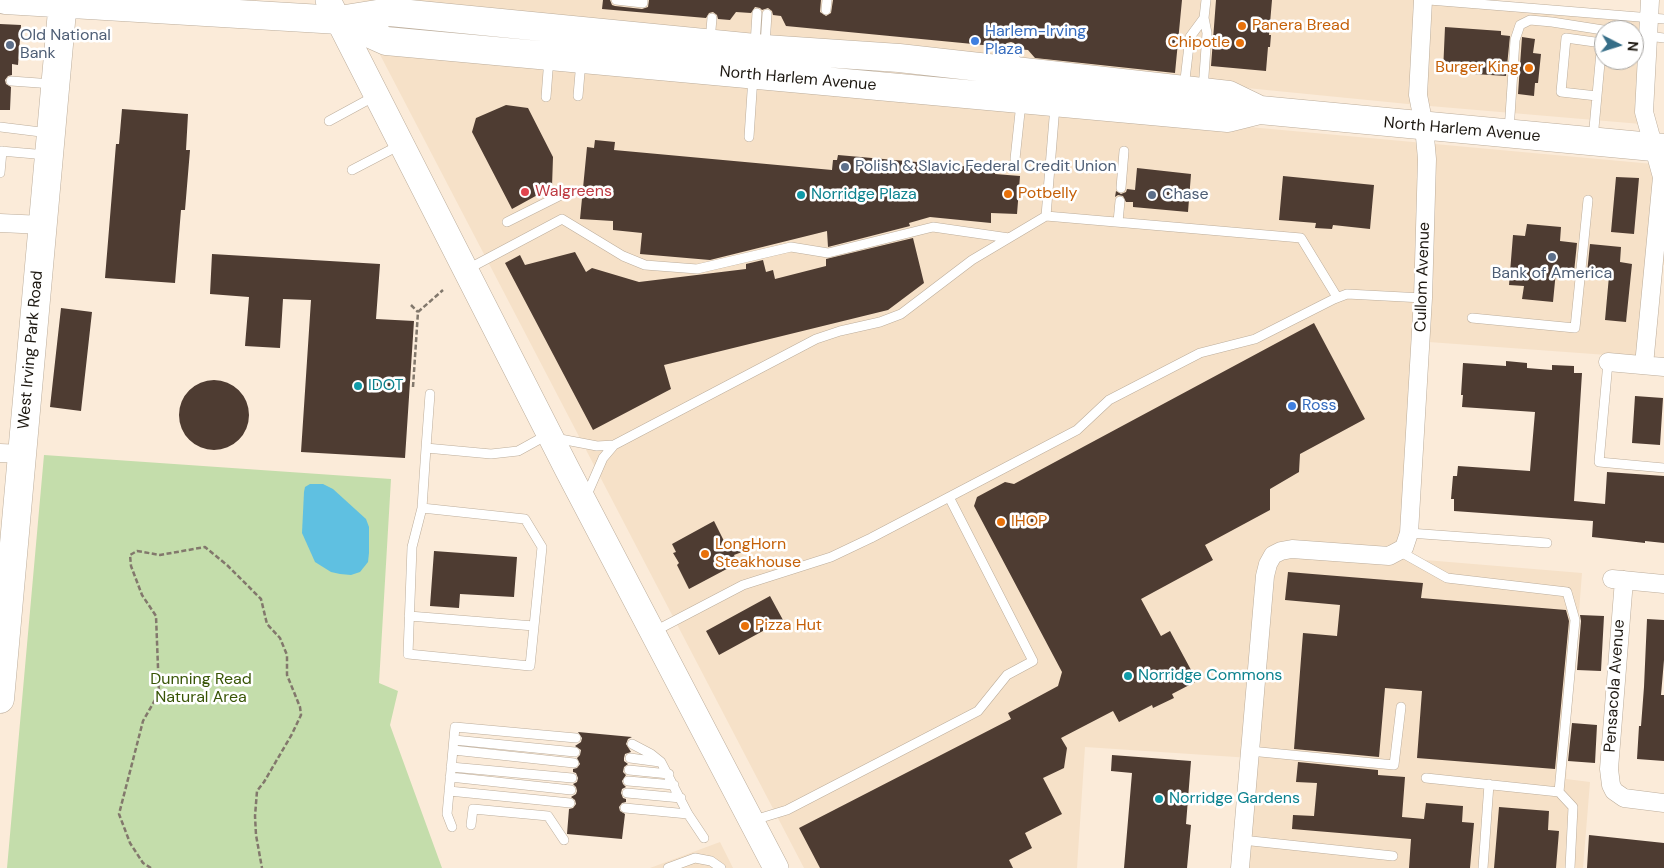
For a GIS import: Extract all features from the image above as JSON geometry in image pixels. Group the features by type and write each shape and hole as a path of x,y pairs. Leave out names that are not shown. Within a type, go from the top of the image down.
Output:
{"main road":[{"name":"North Harlem Avenue","path":"16,0 239,10 390,12 711,31 757,60 1021,100 1228,118 1260,110 1659,148"},
{"name":"West Irving Park Road","path":"1,687 11,453 43,225 63,2"},
{"name":"North Harlem Avenue","path":"334,10 386,41 581,59 757,60 899,58 1229,95 1260,110"},
{"path":"334,10 550,436 776,868"},
{"path":"1021,100 1022,72"}],"street":[{"name":"Cullom Avenue","path":"1399,552 1404,548 1409,533 1423,298 1427,158 1424,126 1418,95 1423,0"},
{"path":"1644,365 1659,260 1662,177 1659,148 1644,112 1656,37 1656,18 1650,0"},
{"path":"0,222 43,225"},
{"path":"1608,362 1664,366"},
{"path":"1240,868 1265,576 1268,564 1273,555 1292,549 1379,556 1389,556 1399,552"},
{"name":"Pensacola Avenue","path":"1664,584 1618,580 1609,769 1611,785 1619,796 1631,800 1664,803"}],"lane":[{"path":"616,0 643,3 643,0"},
{"path":"826,10 827,0"},
{"path":"1193,92 1207,33 1204,18 1206,0"},
{"path":"1429,0 1537,5 1656,18"},
{"path":"749,137 757,60 757,13"},
{"path":"757,60 768,14"},
{"path":"1193,92 1190,37 1204,18"},
{"path":"1509,134 1515,40 1520,25 1530,20 1594,29"},
{"path":"1594,42 1566,38 1561,92 1597,96"},
{"path":"1010,48 1022,72"},
{"path":"546,97 549,56"},
{"path":"578,96 581,59"},
{"path":"1593,142 1599,70"},
{"path":"11,81 56,84"},
{"path":"329,121 377,95"},
{"path":"1015,159 1021,100"},
{"path":"1046,216 1056,103"},
{"path":"0,127 51,144"},
{"path":"0,173 1,151 51,144"},
{"path":"352,170 402,144"},
{"path":"1121,188 1124,151"},
{"path":"507,222 564,193"},
{"path":"1472,318 1574,328 1588,200"},
{"path":"1118,222 1120,201"},
{"path":"426,448 491,454 518,451 550,436 597,446 614,444 816,339 840,331 880,322 901,314 972,260 1046,216 1301,238 1337,297"},
{"path":"466,270 562,219 623,256 645,265 697,269 791,247 828,253 933,227 1009,238"},
{"path":"652,632 728,591 831,557 871,538 1078,430 1109,400 1200,353 1255,339 1337,297 1347,294 1423,298"},
{"path":"1608,362 1600,462 1664,468"},
{"path":"422,508 525,519 542,547 530,666 408,654 412,547 422,508 430,394"},
{"path":"584,501 603,458 614,444"},
{"path":"751,821 787,810 978,711 1007,675 1033,661 949,497"},
{"path":"1409,533 1547,544"},
{"path":"1399,552 1447,578 1567,592 1575,620 1558,792"},
{"path":"409,616 534,626"},
{"path":"1250,751 1394,764 1401,707"},
{"path":"452,827 447,814 456,727 576,738"},
{"path":"454,740 575,752"},
{"path":"632,744 662,762 688,814 704,838"},
{"path":"453,750 574,763"},
{"path":"630,758 662,762"},
{"path":"451,767 572,778"},
{"path":"629,770 669,774"},
{"path":"450,777 571,790"},
{"path":"1426,778 1558,792 1573,807 1570,868"},
{"path":"628,781 674,785"},
{"path":"1483,868 1489,784"},
{"path":"449,791 570,803"},
{"path":"627,793 681,798"},
{"path":"625,808 688,814"},
{"path":"471,825 473,810 548,816 564,840"},
{"path":"1242,840 1393,856"},
{"path":"668,868 695,858 711,861 721,868"}],"path":[{"path":"413,387 418,312 443,290"},
{"path":"411,305 418,312"},
{"path":"150,868 143,863 130,843 119,814 143,722 158,694 156,616 142,595 131,566 130,555 137,551 160,555 205,547 227,565 261,599 267,624 280,638 287,655 287,675 300,707 301,715 292,734 257,791 256,834 262,868"}],"shaded area":[{"path":"359,0 1426,0 1646,20 1644,62 1644,20 1594,20 1594,70 1644,70 1641,124 1418,105"},
{"name":"Norridge Commons","path":"376,47 1664,165 1664,265 1657,264 1648,358 1415,341 1401,558 1582,573 1566,779 1590,782 1583,868 1243,868 1251,758 1085,747 1077,868 804,868"},
{"path":"720,842 733,868 650,868"}],"green space":[{"name":"Dunning Read Natural Area","path":"44,455 391,479 379,683 398,691 390,725 442,868 7,868"}],"water":[{"path":"310,484 323,484 333,489 366,519 369,527 368,562 360,572 351,575 331,572 315,562 302,533 304,492 305,487"}],"building":[{"name":"Harlem-Irving Plaza","path":"603,0 610,0 612,5 615,6 642,9 648,7 649,0 821,0 820,12 826,16 831,13 833,0 1182,0 1175,73 1035,58 1028,50 1017,49 1014,43 1011,42 1007,43 1004,47 786,26 781,16 773,15 772,11 768,8 762,10 755,7 751,13 736,12 730,20 718,19 717,15 713,12 709,13 706,18 602,9"},
{"path":"1216,0 1272,0 1269,35 1271,35 1270,47 1268,47 1266,71 1211,66"},
{"name":"Old National Bank","path":"0,24 21,25 18,65 12,64 12,75 8,76 5,80 6,84 11,87 10,110 0,110"},
{"path":"1445,27 1501,31 1501,35 1510,36 1506,76 1443,72"},
{"name":"Burger King","path":"1522,37 1535,39 1533,53 1541,54 1538,83 1535,83 1534,96 1518,94"},
{"name":"Walgreens","path":"506,105 528,108 553,157 552,187 512,209 472,132 476,118"},
{"path":"122,109 188,114 186,150 190,150 185,210 181,210 175,283 105,278 116,144 119,144"},
{"name":"Norridge Plaza","path":"595,140 615,142 614,150 832,170 833,160 837,160 838,155 996,169 995,174 1020,176 1017,214 991,213 991,223 930,217 909,223 910,226 828,247 827,231 710,260 640,254 642,233 613,230 613,221 580,219 587,147 594,148"},
{"name":"Chase","path":"1137,168 1191,174 1188,212 1133,207 1133,202 1126,202 1123,196 1118,195 1115,197 1116,191 1121,194 1126,192 1127,189 1135,190"},
{"path":"1283,176 1374,185 1370,229 1333,225 1332,229 1315,228 1316,223 1279,220"},
{"path":"1616,177 1639,178 1634,234 1611,232"},
{"name":"Bank of America","path":"1527,224 1561,227 1560,241 1577,243 1574,272 1556,271 1553,302 1522,299 1524,286 1509,285 1513,235 1525,236"},
{"path":"913,238 924,283 888,310 664,365 671,389 593,430 505,263 520,255 525,265 575,252 586,272 592,268 639,282 746,269 746,264 763,260 766,272 773,270 775,279 826,266 826,259"},
{"path":"1590,244 1621,247 1620,262 1632,264 1626,322 1605,320 1609,276 1587,273"},
{"name":"IDOT","path":"212,254 380,264 376,319 414,321 405,458 301,452 311,300 283,299 280,348 245,346 249,297 210,294"},
{"path":"61,308 92,312 81,411 50,407"},
{"path":"1314,323 1365,419 1300,454 1299,472 1270,489 1270,510 1205,545 1213,560 1141,599 1161,636 1170,631 1197,681 1172,694 1174,698 1153,708 1152,705 1119,722 1113,711 1061,738 1067,748 1064,768 1043,778 1062,814 1025,833 1032,848 1009,860 1013,868 820,868 799,828 1011,719 1008,713 1058,686 1062,672 974,506 977,497 1005,482 1014,484"},
{"path":"1506,361 1527,363 1527,368 1552,370 1552,365 1574,366 1574,373 1582,373 1574,501 1605,504 1607,472 1664,476 1664,543 1645,541 1645,543 1592,537 1593,521 1454,511 1454,499 1451,499 1453,476 1457,476 1458,466 1530,471 1535,412 1462,407 1463,363 1506,366"},
{"path":"214,380 227,383 239,390 246,402 249,415 246,428 239,440 227,447 214,450 201,447 189,440 182,428 179,415 182,402 189,390 201,383"},
{"path":"1635,396 1663,398 1660,445 1632,443"},
{"name":"LongHorn Steakhouse","path":"714,521 727,547 736,542 742,552 734,555 738,563 689,589 677,565 679,563 673,553 676,552 672,544"},
{"path":"434,551 517,557 514,597 460,594 459,608 430,606"},
{"path":"1288,572 1423,583 1421,598 1566,610 1569,621 1555,769 1417,758 1422,691 1385,688 1379,757 1294,749 1303,633 1337,636 1340,605 1285,600"},
{"name":"Pizza Hut","path":"770,596 783,620 719,655 706,631"},
{"path":"1580,615 1604,616 1601,671 1577,670"},
{"path":"1647,619 1664,620 1664,660 1661,695 1664,695 1664,761 1637,759 1644,687"},
{"path":"1572,723 1597,725 1595,763 1568,761"},
{"path":"578,732 632,737 628,739 626,744 631,752 625,754 624,758 624,761 628,764 624,767 623,772 626,775 622,781 626,787 622,789 621,793 626,802 622,803 619,807 620,811 625,814 622,839 567,834 569,809 573,808 576,804 575,800 571,797 576,794 576,787 573,784 577,782 578,778 573,769 577,768 580,764 577,758 581,750 575,746 581,742 582,738"},
{"name":"Norridge Gardens","path":"1112,755 1191,761 1186,824 1191,825 1187,868 1124,868 1132,773 1111,771"},
{"path":"1298,762 1378,770 1378,775 1405,777 1402,817 1424,819 1426,803 1463,806 1462,822 1474,823 1470,868 1409,868 1411,839 1292,829 1293,815 1314,816 1317,783 1296,782"},
{"path":"1499,807 1549,811 1548,830 1559,831 1556,868 1494,868"},
{"path":"1589,835 1664,843 1664,868 1587,868"}],"place":[{"name":"Panera Bread","path":"1242,26"},
{"name":"Harlem-Irving Plaza","path":"975,41"},
{"name":"Chipotle","path":"1240,43"},
{"name":"Old National Bank","path":"10,45"},
{"name":"Burger King","path":"1529,68"},
{"name":"Polish & Slavic Federal Credit Union","path":"845,167"},
{"name":"Walgreens","path":"525,192"},
{"name":"Potbelly","path":"1008,194"},
{"name":"Norridge Plaza","path":"801,195"},
{"name":"Chase","path":"1152,195"},
{"name":"Bank of America","path":"1552,257"},
{"name":"IDOT","path":"358,386"},
{"name":"Ross","path":"1292,406"},
{"name":"IHOP","path":"1001,522"},
{"name":"LongHorn Steakhouse","path":"705,554"},
{"name":"Pizza Hut","path":"745,626"},
{"name":"Norridge Commons","path":"1128,676"},
{"name":"Norridge Gardens","path":"1159,799"}]}
